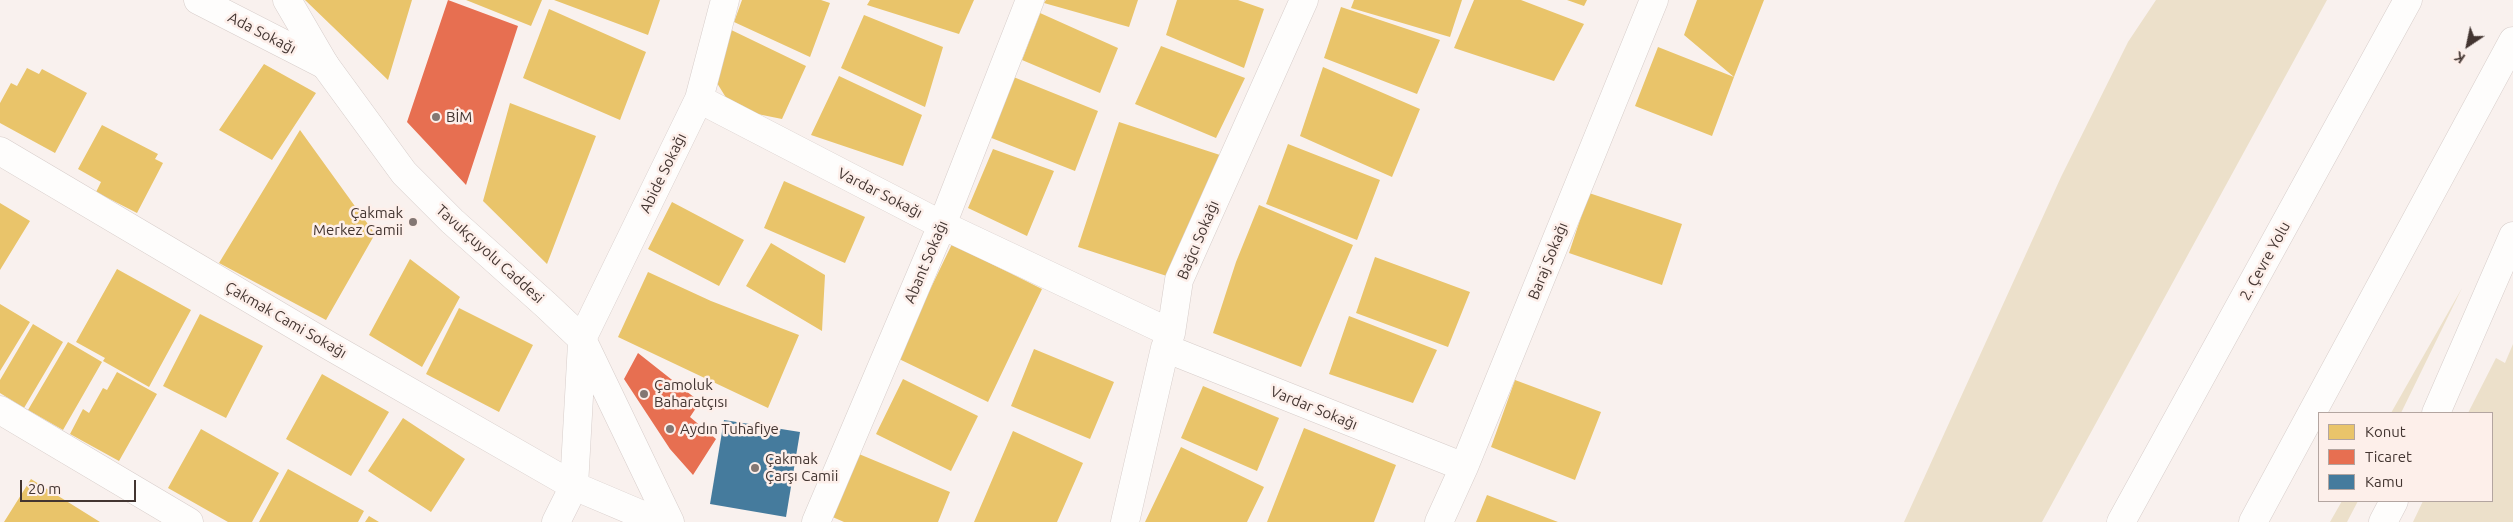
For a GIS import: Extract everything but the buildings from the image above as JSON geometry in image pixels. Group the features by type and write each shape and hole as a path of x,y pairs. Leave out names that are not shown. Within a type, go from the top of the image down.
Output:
{"main road":[{"name":"Ada Sokağı","path":"198,0 325,65"},
{"name":"Tavukçuyolu Caddesi","path":"287,0 325,65 404,173 452,221 546,305 582,340 670,522"},
{"name":"Abide Sokağı","path":"582,340 699,99 724,0"},
{"name":"Abant Sokağı","path":"816,522 942,225 1030,0"},
{"name":"Bağcı Sokağı","path":"1125,522 1168,341 1179,280 1304,0"},
{"name":"Baraj Sokağı","path":"1439,522 1464,467 1654,0"},
{"name":"2. Çevre Yolu","path":"2121,522 2408,0"},
{"path":"2253,522 2513,40"},
{"name":"Vardar Sokağı","path":"699,99 1168,341 1464,467"},
{"name":"Çakmak Cami Sokağı","path":"0,151 320,340 574,486 659,522"},
{"path":"2436,412 2513,236"},
{"path":"556,522 574,486 582,340"},
{"path":"0,410 189,522"},
{"path":"2383,522 2393,502"}],"shaded area":[{"path":"2156,0 2327,0 2042,522 1904,522 2061,177 2128,42"},
{"path":"2462,288 2401,412 2392,412"},
{"path":"2513,344 2513,522 2413,522 2423,502 2493,502 2493,412 2469,412 2496,358 2505,363"},
{"path":"2341,502 2357,502 2347,522 2330,522"}],"place":[{"name":"BİM","path":"436,117"},
{"name":"Çakmak Merkez Camii","path":"413,222"},
{"name":"Çamoluk Baharatçısı","path":"644,394"},
{"name":"Aydın Tuhafiye","path":"670,429"},
{"name":"Çakmak Çarşı Camii","path":"755,468"}]}
